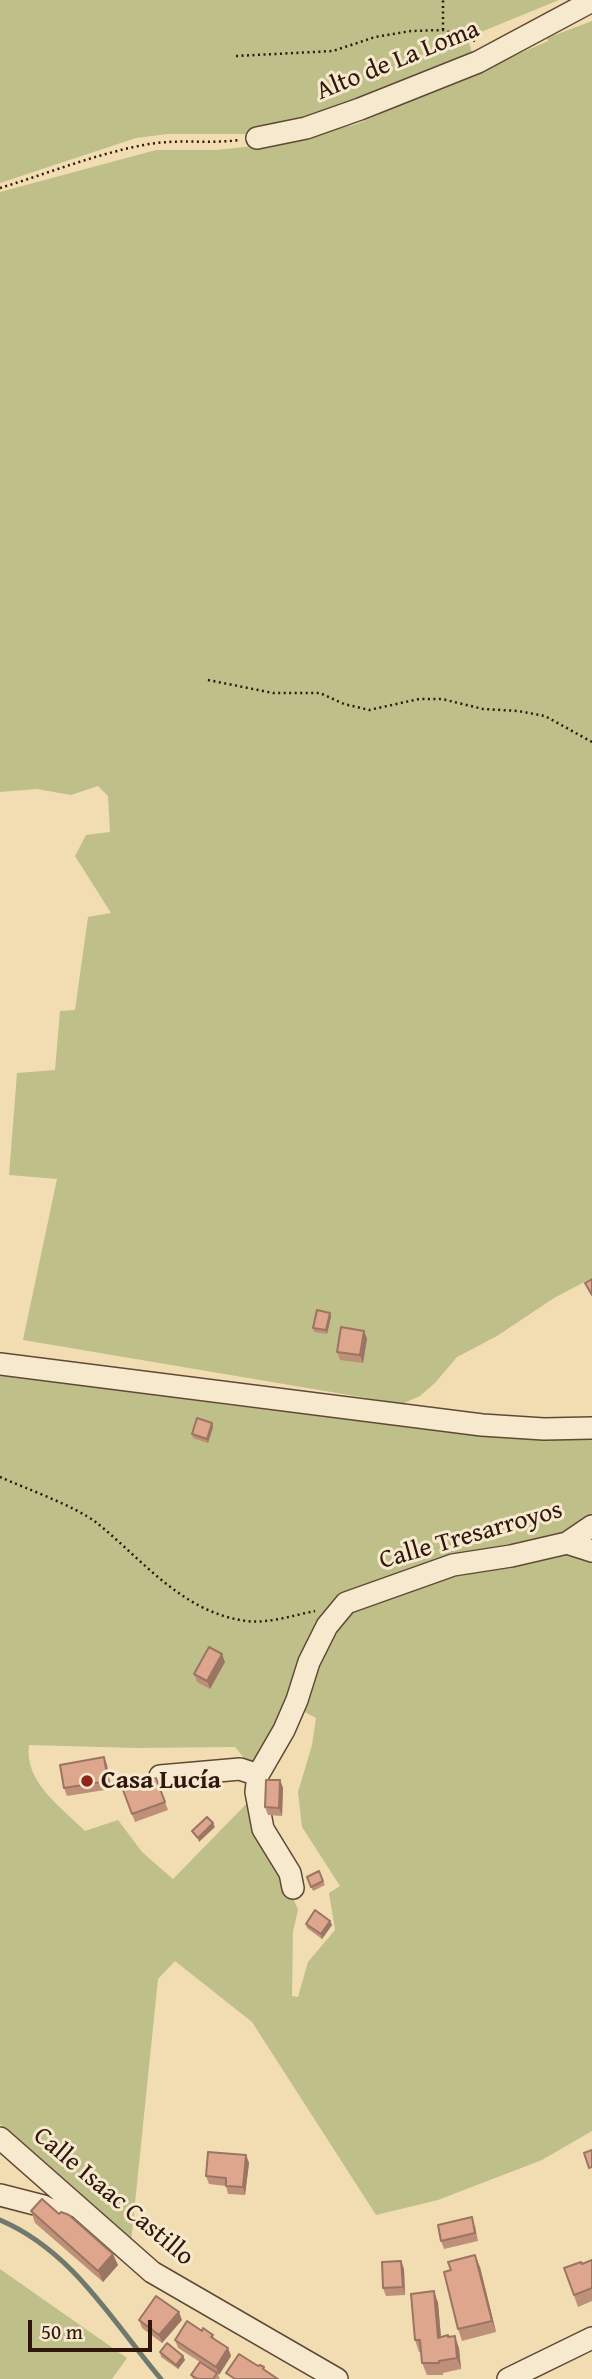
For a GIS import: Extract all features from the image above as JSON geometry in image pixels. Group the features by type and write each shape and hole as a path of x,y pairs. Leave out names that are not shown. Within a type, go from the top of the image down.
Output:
{"street":[{"name":"Alto de La Loma","path":"257,138 306,128 478,62 592,2"},
{"path":"0,1364 482,1424 544,1429 592,1428"},
{"name":"Calle Tresarroyos","path":"346,1604 453,1565 511,1556 567,1543 592,1526"},
{"path":"567,1543 592,1551"},
{"path":"293,1888 290,1873 263,1829 256,1792 258,1775 284,1730 309,1662 327,1626 346,1604"},
{"path":"160,1776 240,1769 258,1775"},
{"name":"Calle Isaac Castillo","path":"0,2138 152,2272 337,2379"},
{"path":"0,2195 43,2206 69,2220 91,2219"},
{"path":"508,2379 592,2338"}],"path":[{"path":"443,0 443,30"},
{"path":"236,56 333,51 387,35 443,30 502,49"},
{"path":"0,188 98,157 148,145 174,142 222,143 257,138"},
{"path":"208,680 273,693 320,693 344,704 369,710 419,699 442,699 483,709 517,711 545,716 592,742"},
{"path":"0,1477 95,1522 143,1566 204,1610 248,1622 280,1619 346,1604"}],"green space":[{"path":"0,0 559,0 476,34 465,29 473,56 359,105 246,134 168,134 136,138 0,183"},
{"path":"592,21 592,1278 457,1357 420,1396 402,1404 23,1340 57,1179 9,1175 17,1073 55,1070 60,1011 75,1010 88,917 111,913 75,856 86,835 110,832 108,796 98,786 71,795 37,789 0,792 0,192 156,150 216,150 281,143 357,124 548,41 547,38"},
{"path":"0,1372 228,1405 434,1429 592,1435 592,1517 560,1536 350,1596 253,1769 235,1747 29,1745 29,1758 32,1771 46,1793 85,1831 118,1820 142,1852 173,1879 254,1796 298,1910 293,1932 292,1996 298,1997 308,1962 335,1930 329,1893 340,1886 302,1827 298,1792 312,1745 316,1718 301,1710 308,1681 347,1610 454,1569 561,1552 592,1557 592,2131 542,2160 438,2200 376,2215 252,2022 175,1961 158,1979 131,2242 0,2124"},
{"path":"0,2269 127,2358 112,2379 0,2379"}],"building":[{"path":"592,1279 592,1295 585,1283"},
{"path":"317,1310 330,1313 326,1330 313,1328"},
{"path":"341,1327 364,1331 360,1355 337,1352"},
{"path":"197,1418 212,1423 207,1439 192,1434"},
{"path":"209,1647 222,1654 207,1681 194,1674"},
{"name":"Casa Lucía","path":"104,1757 108,1781 64,1788 60,1765"},
{"path":"156,1778 165,1802 132,1814 123,1790"},
{"path":"266,1780 280,1780 279,1808 265,1807"},
{"path":"207,1817 213,1823 198,1838 192,1831"},
{"path":"319,1871 323,1881 311,1887 307,1877"},
{"path":"315,1910 330,1921 321,1934 306,1924"},
{"path":"592,2150 592,2167 589,2168 584,2153"},
{"path":"208,2152 246,2155 243,2187 226,2186 226,2178 206,2176"},
{"path":"42,2199 59,2214 61,2212 69,2215 113,2254 98,2271 31,2211"},
{"path":"472,2217 475,2233 441,2241 438,2225"},
{"path":"475,2255 492,2321 458,2329 444,2272 451,2270 448,2262"},
{"path":"592,2260 592,2288 574,2295 564,2268"},
{"path":"401,2261 403,2287 383,2288 382,2262"},
{"path":"434,2291 438,2338 455,2336 457,2358 439,2363 422,2363 420,2340 415,2340 411,2294"},
{"path":"156,2296 179,2312 159,2335 139,2320"},
{"path":"187,2321 202,2331 203,2328 228,2348 216,2367 175,2340"},
{"path":"167,2343 183,2356 176,2365 160,2352"},
{"path":"239,2354 264,2367 263,2369 278,2379 235,2379 226,2373"},
{"path":"200,2362 217,2373 213,2379 198,2379 191,2375"}],"waterway":[{"path":"0,2220 26,2233 70,2269 90,2289 161,2379"}],"place":[{"name":"Casa Lucía","path":"87,1781"}]}
